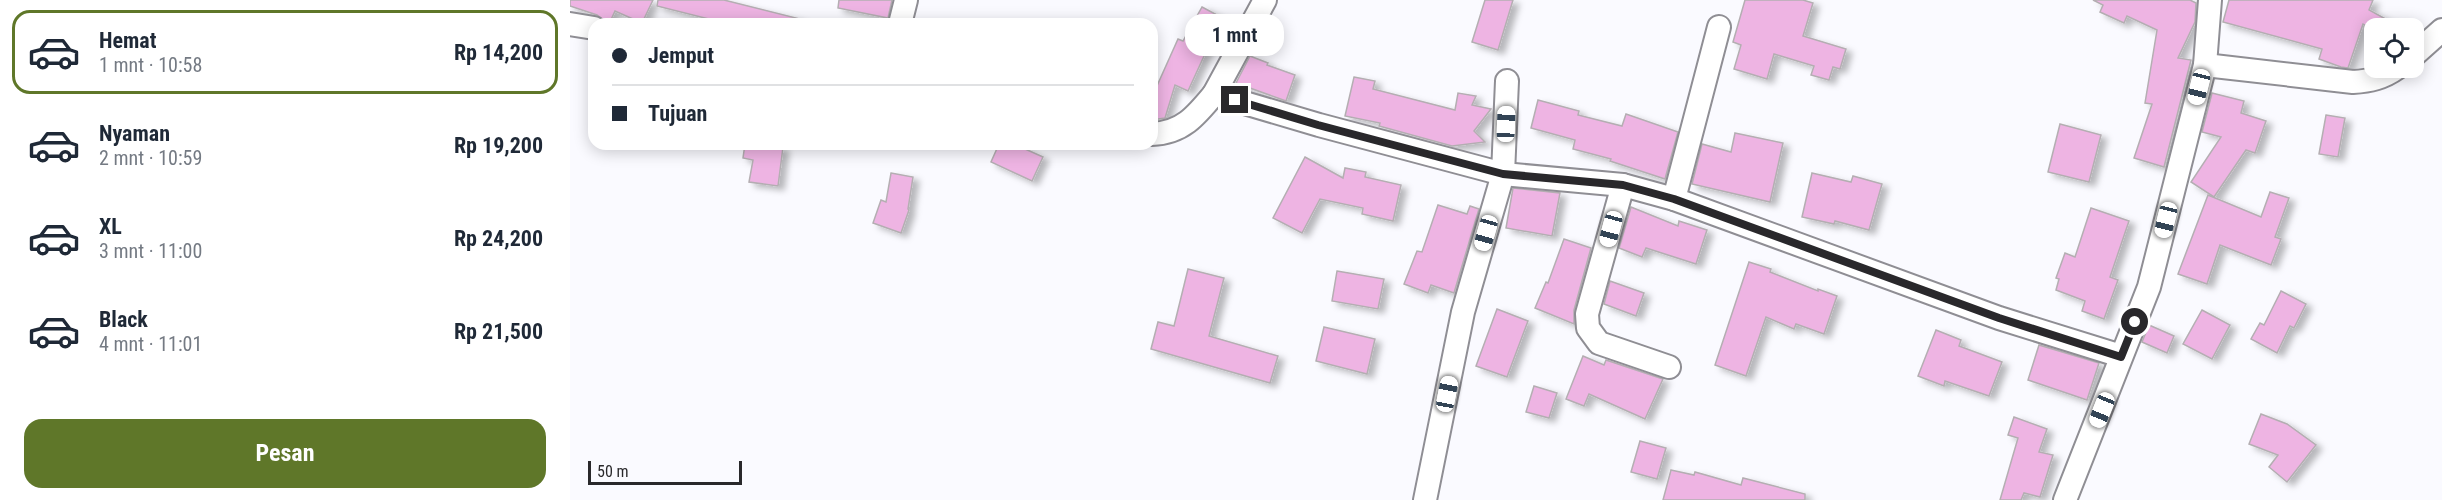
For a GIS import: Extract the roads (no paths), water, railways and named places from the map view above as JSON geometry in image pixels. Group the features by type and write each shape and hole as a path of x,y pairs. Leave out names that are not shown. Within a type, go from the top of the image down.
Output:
{"street":[{"path":"902,18 906,0"},
{"path":"1158,133 1187,124 1214,94 1265,0"},
{"path":"2065,500 2149,287 2205,65 2210,0"},
{"path":"570,24 588,27"},
{"path":"1674,199 1719,27"},
{"path":"2424,46 2442,30"},
{"path":"2205,65 2352,82 2378,78"},
{"path":"1425,500 1463,312 1503,174 1507,81"},
{"path":"1214,94 1318,125 1503,174 1623,185 1674,199 1999,318 2121,357"},
{"path":"1623,185 1587,314 1588,328 1599,343 1669,367"}]}
